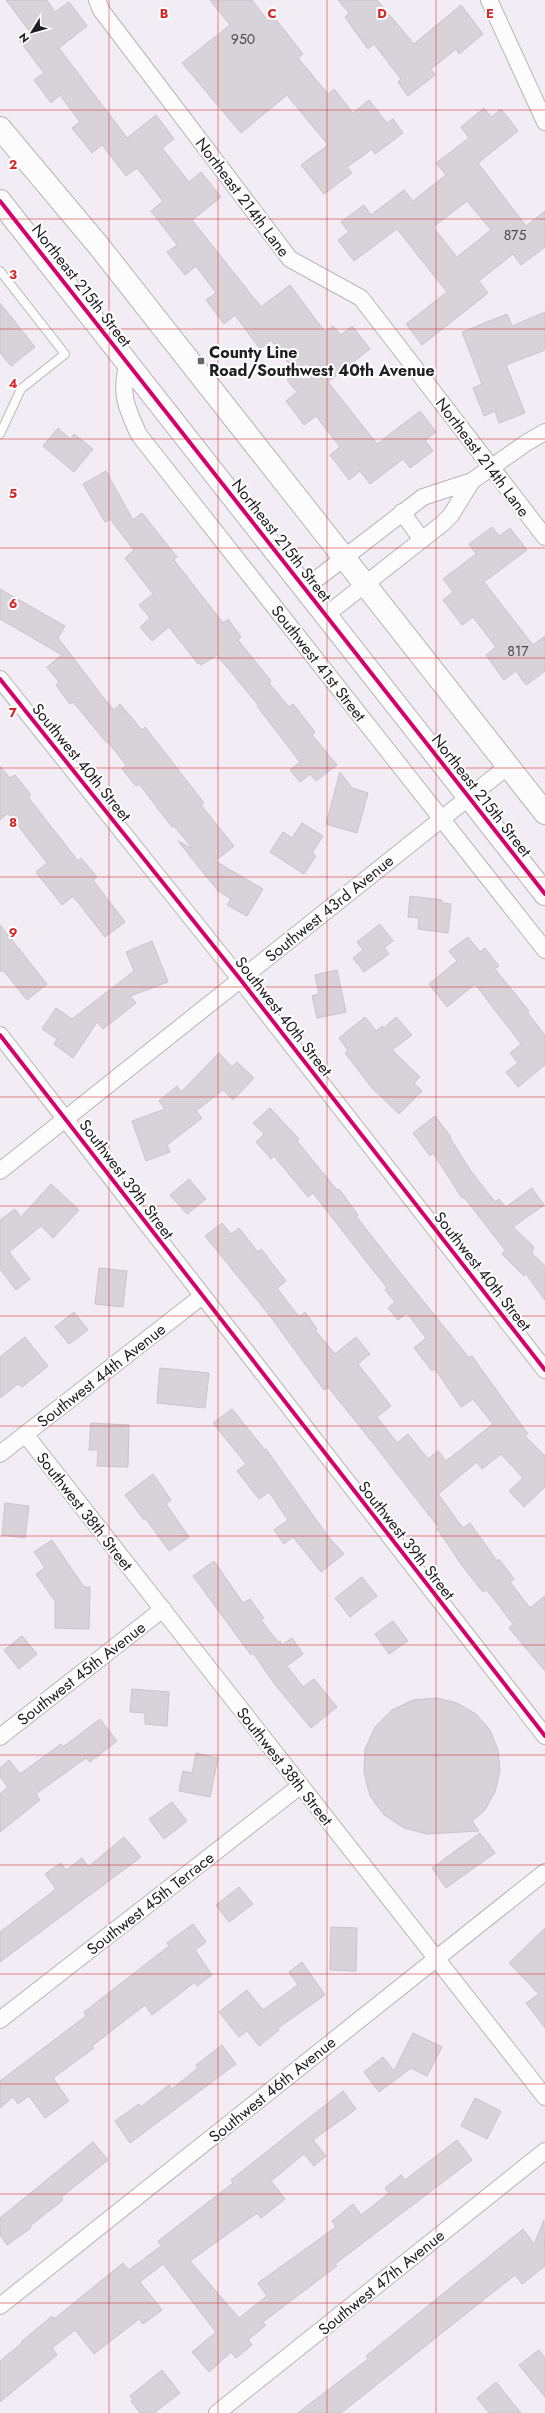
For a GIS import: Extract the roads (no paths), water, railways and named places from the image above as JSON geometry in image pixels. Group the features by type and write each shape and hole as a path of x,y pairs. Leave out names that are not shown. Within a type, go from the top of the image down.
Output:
{"street":[{"name":"Northeast 214th Lane","path":"97,0 101,10 290,259 361,298 545,537"},
{"path":"489,0 545,122"},
{"path":"0,128 103,251 545,813"},
{"name":"Northeast 215th Street","path":"1,205 128,363 545,894"},
{"name":"Southwest 41st Street","path":"128,363 125,374 125,404 139,435 545,950"},
{"path":"305,588 423,497 472,481 545,432"},
{"path":"326,615 422,540 451,515 472,481"},
{"path":"402,512 422,540"},
{"name":"Southwest 40th Street","path":"0,679 240,979 545,1370"},
{"name":"Southwest 43rd Avenue","path":"0,1171 508,766"},
{"name":"Southwest 39th Street","path":"0,1035 66,1118 201,1297 545,1736"},
{"name":"Southwest 44th Avenue","path":"0,1454 201,1297"},
{"name":"Southwest 38th Street","path":"25,1434 545,2097"},
{"name":"Southwest 45th Avenue","path":"0,1737 163,1609"},
{"name":"Southwest 45th Terrace","path":"0,2020 300,1786"},
{"name":"Southwest 46th Avenue","path":"0,2306 545,1872"},
{"name":"Southwest 47th Avenue","path":"217,2413 545,2151"}],"lane":[{"path":"0,270 65,354 22,389 0,434"}],"place":[{"name":"County Line Road/Southwest 40th Avenue","path":"201,361"}]}
